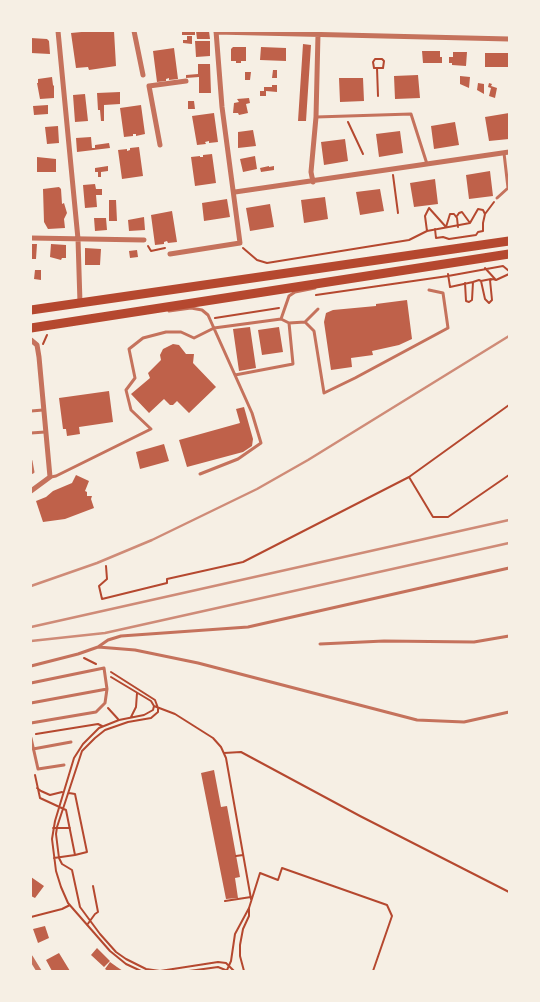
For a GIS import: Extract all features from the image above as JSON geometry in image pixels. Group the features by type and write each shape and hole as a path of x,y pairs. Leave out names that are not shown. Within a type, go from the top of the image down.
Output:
{"main road":[{"path":"31,310 509,241"},
{"path":"31,328 509,254"}],"street":[{"path":"58,31 78,239 80,303"},
{"path":"134,31 143,75"},
{"path":"170,254 240,243 235,192 222,107 216,32 509,38"},
{"path":"313,182 311,172 316,117 318,34"},
{"path":"160,145 149,86 186,81"},
{"path":"235,192 506,153"},
{"path":"31,238 144,240"},
{"path":"31,340 37,345 39,354 50,477 31,491"},
{"path":"31,958 39,971"}],"lane":[{"path":"316,117 411,114 427,164"},
{"path":"497,198 508,188 506,153"},
{"path":"281,318 289,296 295,292 329,283"},
{"path":"305,322 314,331 324,393 448,328 443,292 428,290"},
{"path":"146,310 171,311 191,308 202,310 210,319 252,413 261,443 238,459 200,474"},
{"path":"50,477 56,476 151,429 131,410 126,390 135,378 128,349 143,338 166,332 181,332 194,338 214,328 281,318 289,323 305,322 318,309"},
{"path":"235,375 293,364 289,323"},
{"path":"31,355 39,354"},
{"path":"31,411 44,410"},
{"path":"31,434 46,432"},
{"path":"31,461 31,473"},
{"path":"31,666 78,654 121,636 248,628 509,568"},
{"path":"320,644 384,641 474,642 509,636"},
{"path":"98,647 135,650 198,663 417,720 464,722 509,712"},
{"path":"31,683 104,668 107,690 104,704 96,712 31,723"},
{"path":"31,703 107,690"},
{"path":"31,737 38,770 64,765"},
{"path":"33,748 71,742"}],"path":[{"path":"377,68 383,68 384,61 382,59 375,59 373,62 374,68 377,68 378,96"},
{"path":"345,116 363,154"},
{"path":"392,169 398,213"},
{"path":"435,229 436,238 443,237 448,239 476,235 478,232 483,231 485,214 497,198"},
{"path":"427,231 425,216 429,208 446,227"},
{"path":"243,250 257,260 267,263 409,240 427,231 470,223 478,209 483,210 485,214"},
{"path":"458,226 457,218 459,213 462,212 470,223"},
{"path":"446,227 450,214 454,214 457,218"},
{"path":"144,240 151,251 166,248 170,254"},
{"path":"314,295 482,270 485,268 503,266 509,273 490,280 492,300 489,303 485,299 481,281"},
{"path":"485,268 495,279"},
{"path":"448,275 450,287 475,280 495,279"},
{"path":"465,284 466,301 469,302 473,298 473,282"},
{"path":"210,319 284,308"},
{"path":"37,345 44,344 46,335 56,334"},
{"path":"106,566 107,579 99,586 102,599 167,583 167,579 243,562 409,477 509,405"},
{"path":"409,477 433,517 448,517 509,476"},
{"path":"78,654 152,698 158,708 158,712 151,718 114,726 105,730 88,744 79,758 57,828 59,858 62,864 74,874 80,907 90,922 116,952 146,969 160,971 218,962 230,966 234,971"},
{"path":"105,673 151,702 154,706 175,714 212,738 222,747 251,901"},
{"path":"131,717 136,707 137,693"},
{"path":"104,704 119,720"},
{"path":"141,971 118,958 70,905 60,887 52,839 58,808 78,750 102,726 151,712 154,706"},
{"path":"31,737 98,724 102,726"},
{"path":"224,753 241,752 360,816 509,892"},
{"path":"33,768 40,798 58,808 66,810 74,855"},
{"path":"37,788 50,795 63,792 75,794 86,852 54,858"},
{"path":"53,828 70,828"},
{"path":"236,856 243,855"},
{"path":"189,971 210,967 228,970 235,934 249,908 260,873 278,880 282,868 387,905 392,916 373,971"},
{"path":"87,925 98,912 93,886"},
{"path":"225,901 250,897"},
{"path":"31,917 70,905"},
{"path":"244,971 240,956 240,944 243,929 249,916 249,908"}],"building":[{"path":"114,31 116,66 89,70 88,67 76,68 71,33"},
{"path":"182,31 195,31 195,35 182,35"},
{"path":"196,31 209,31 210,39 197,39"},
{"path":"187,36 192,36 192,44 183,43 183,40 187,40"},
{"path":"31,38 47,39 49,41 50,54 31,53"},
{"path":"195,41 210,41 210,56 196,57"},
{"path":"303,44 311,45 306,121 298,121"},
{"path":"233,47 246,47 246,61 236,63 236,61 231,61 231,49"},
{"path":"261,47 286,48 286,61 260,60"},
{"path":"174,48 178,79 169,80 169,78 166,81 157,82 153,51"},
{"path":"422,51 440,51 442,63 423,63"},
{"path":"453,52 467,52 466,66 449,63 449,57 453,57"},
{"path":"485,53 509,53 509,67 485,67"},
{"path":"198,64 210,64 211,93 199,93 199,77 186,78 186,75 198,74"},
{"path":"273,70 277,70 277,78 272,78"},
{"path":"245,72 251,72 250,80 245,80"},
{"path":"418,75 420,98 395,99 394,76"},
{"path":"460,76 470,77 469,88 460,84"},
{"path":"52,77 54,98 40,99 38,79"},
{"path":"339,78 363,78 364,101 340,102"},
{"path":"478,83 484,84 484,94 477,90"},
{"path":"489,83 497,88 495,98 489,96 491,88 488,87"},
{"path":"272,85 277,85 277,92 266,91 266,96 260,96 260,91 264,91 264,87 272,87"},
{"path":"120,92 120,104 104,105 104,121 101,121 97,93"},
{"path":"85,94 88,121 75,122 73,95"},
{"path":"249,98 250,103 246,104 248,113 239,115 238,113 233,113 234,103 239,102 237,99"},
{"path":"188,101 194,101 195,109 188,109"},
{"path":"48,105 48,114 34,115 33,106"},
{"path":"141,105 145,134 136,136 136,134 133,134 133,136 124,137 120,108"},
{"path":"214,113 218,142 209,143 209,141 205,142 206,144 197,145 192,116"},
{"path":"509,113 509,139 489,141 485,117"},
{"path":"455,122 459,145 434,149 431,126"},
{"path":"58,126 59,143 47,144 45,127"},
{"path":"253,130 256,146 238,148 238,132"},
{"path":"400,131 403,153 379,157 376,134"},
{"path":"91,137 92,148 95,148 95,145 109,143 110,148 77,152 76,138"},
{"path":"345,139 348,161 324,165 321,142"},
{"path":"139,147 143,176 122,179 118,150 127,149 127,151 130,148"},
{"path":"212,154 216,183 195,186 191,157 203,157 203,155"},
{"path":"255,156 257,169 243,172 240,159"},
{"path":"37,157 56,159 56,172 37,172"},
{"path":"108,166 108,171 101,172 101,177 98,177 98,172 95,172 95,168"},
{"path":"274,166 274,170 261,172 260,168"},
{"path":"490,171 493,196 469,199 466,175"},
{"path":"435,179 438,204 414,207 410,183"},
{"path":"95,184 96,189 102,189 102,195 96,195 97,207 85,208 83,185"},
{"path":"59,187 61,189 62,204 64,203 67,213 64,219 65,228 48,229 44,222 43,189"},
{"path":"380,189 384,211 360,215 356,192"},
{"path":"325,197 328,219 304,223 301,200"},
{"path":"227,199 230,217 204,221 202,203"},
{"path":"109,200 116,200 117,221 109,221"},
{"path":"270,204 274,227 250,231 246,208"},
{"path":"172,211 177,242 168,243 167,241 164,244 155,245 151,215"},
{"path":"144,217 145,230 129,231 128,220"},
{"path":"94,218 106,218 107,230 95,231"},
{"path":"31,244 37,244 36,259 31,259"},
{"path":"51,244 66,245 66,258 61,260 50,257"},
{"path":"85,248 101,249 100,265 85,265"},
{"path":"137,250 138,257 130,258 129,251"},
{"path":"35,270 41,270 41,280 34,279"},
{"path":"407,300 412,339 399,345 372,351 373,355 351,358 352,367 331,370 324,322 326,313 333,310 376,306 376,304"},
{"path":"250,327 256,368 239,371 233,329"},
{"path":"279,327 283,352 262,355 258,330"},
{"path":"173,344 179,345 186,354 194,354 193,363 216,387 189,413 177,401 170,405 164,399 149,413 131,394 150,378 148,373 161,360 160,355 163,349"},
{"path":"109,391 113,422 79,427 80,434 67,436 66,429 63,429 59,398"},
{"path":"244,407 253,439 252,446 243,452 187,467 179,440 240,423 236,409"},
{"path":"164,444 169,461 140,469 136,452"},
{"path":"76,475 89,481 85,491 87,496 92,496 94,508 65,519 43,522 36,501 72,483"},
{"path":"214,770 221,807 227,806 240,877 235,878 238,898 226,899 201,773"},
{"path":"31,877 44,886 35,898 31,896"},
{"path":"45,926 49,938 38,943 33,929"},
{"path":"97,948 110,961 104,967 91,955"},
{"path":"59,953 70,971 52,971 46,960"},
{"path":"110,962 123,971 108,971 105,969"}],"railway":[{"path":"31,586 97,563 152,540 257,489 308,460 509,336"},
{"path":"31,627 509,520"},
{"path":"31,641 105,633 509,543"}]}
